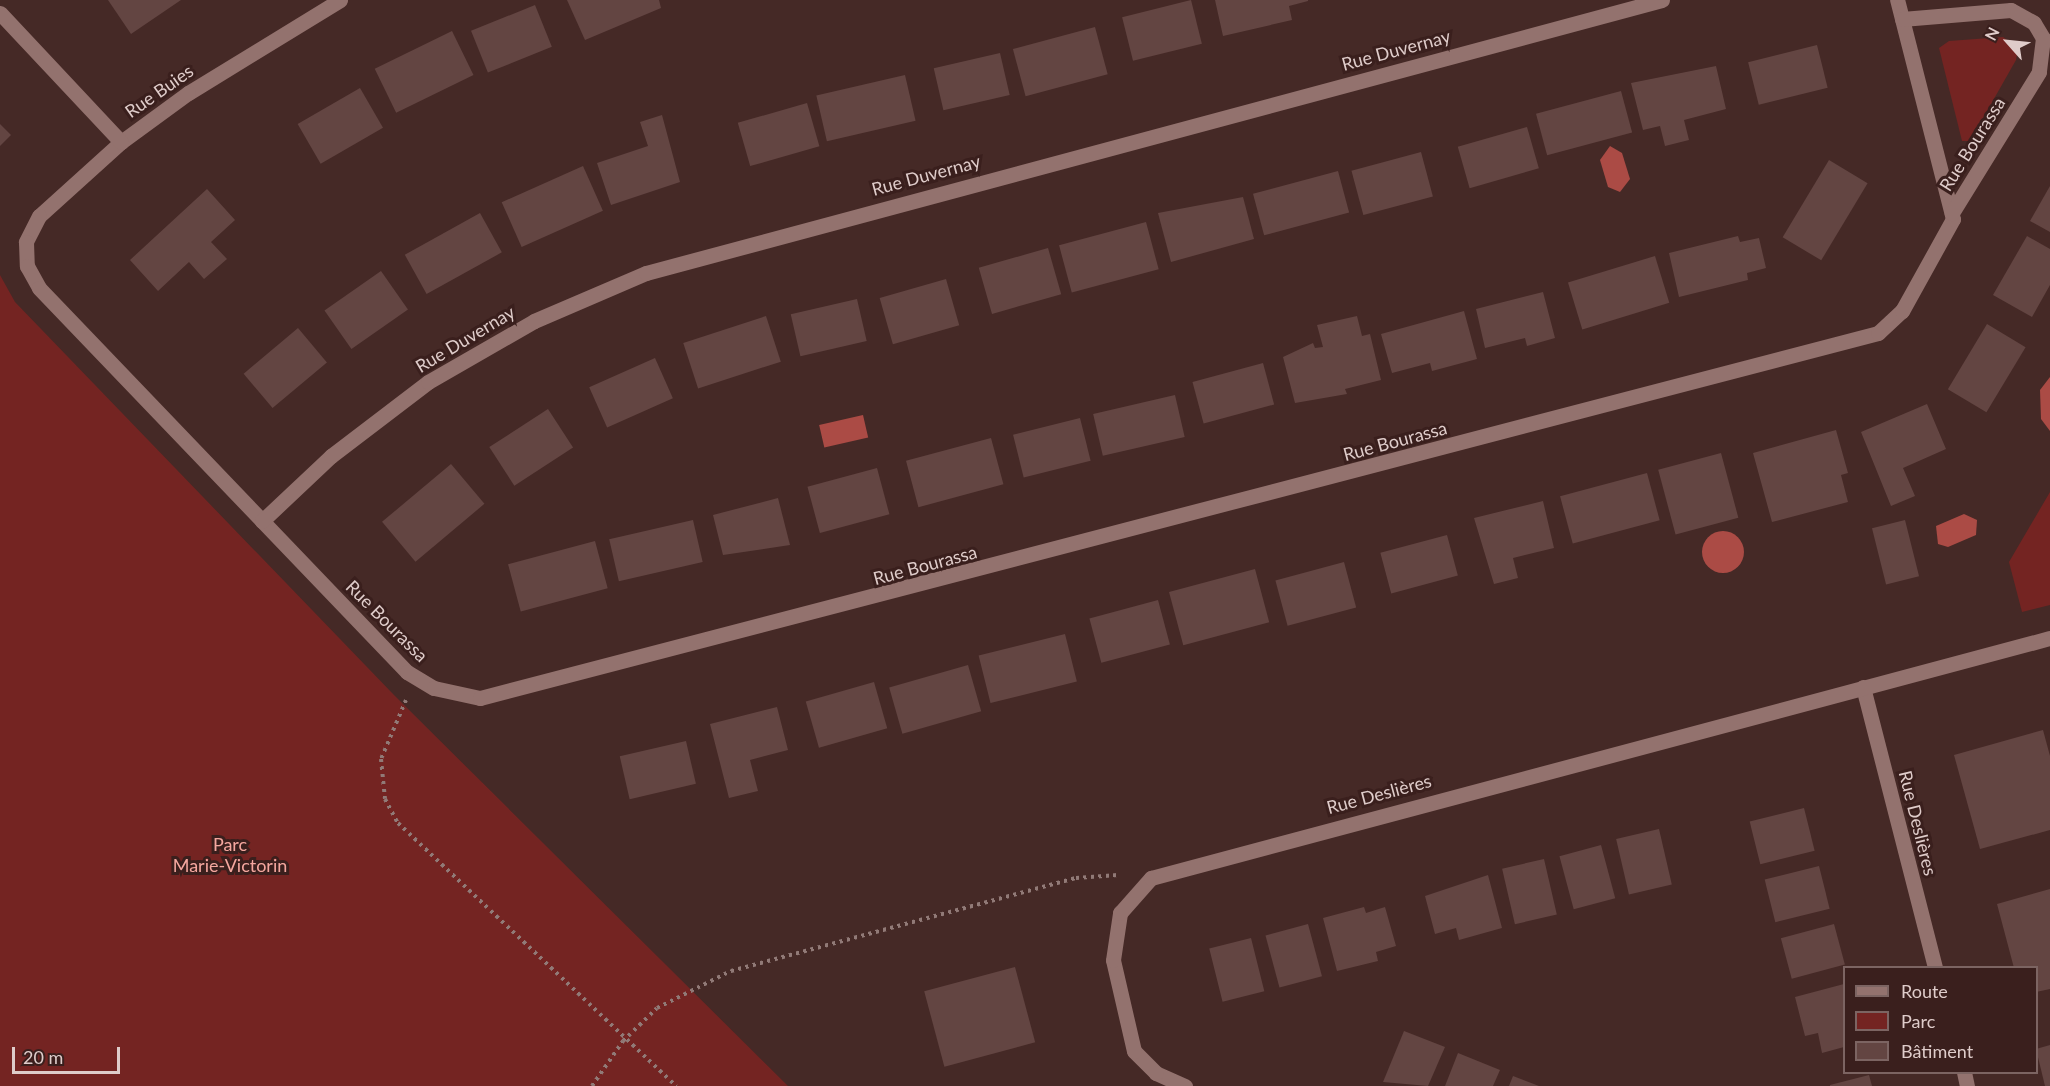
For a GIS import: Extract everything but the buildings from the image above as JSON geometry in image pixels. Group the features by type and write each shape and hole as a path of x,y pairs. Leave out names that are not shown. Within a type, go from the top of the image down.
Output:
{"street":[{"name":"Rue Buies","path":"26,242 39,216 121,142 188,93 340,0"},
{"name":"Rue Duvernay","path":"262,521 331,456 428,382 534,321 646,273 1662,0"},
{"name":"Rue Bourassa","path":"26,242 27,266 39,288 407,672 449,693 503,695 1862,339 1888,327 1902,311 1952,225 1952,213 1897,0"},
{"name":"Rue Bourassa","path":"1902,20 2011,10 2034,23 2043,38 2039,72 1952,213"},
{"path":"0,13 121,142"},
{"name":"Rue Deslières","path":"1185,1086 1156,1073 1134,1051 1113,960 1120,913 1151,878 2050,638"},
{"name":"Rue Deslières","path":"1863,687 1934,966"}],"path":[{"path":"406,700 381,759 383,792 398,823 623,1041 676,1086"},
{"path":"592,1086 623,1041 678,993 731,971 1076,878 1122,875"}],"green space":[{"path":"2003,37 2018,48 2016,60 1970,141 1962,141 1939,48 1949,41"},
{"name":"Parc Marie-Victorin","path":"0,275 15,302 394,695 788,1086 0,1086"},
{"path":"2050,492 2050,605 2022,612 2009,562"}],"shaded area":[{"path":"1610,146 1622,153 1630,179 1620,192 1608,187 1600,160"},
{"path":"2050,377 2050,431 2041,419 2040,390"},
{"path":"863,415 868,437 824,448 819,425"},
{"path":"1964,514 1977,520 1976,535 1948,547 1938,544 1936,526"},
{"path":"1723,531 1738,537 1744,552 1738,567 1723,573 1708,567 1702,552 1708,537"}]}
